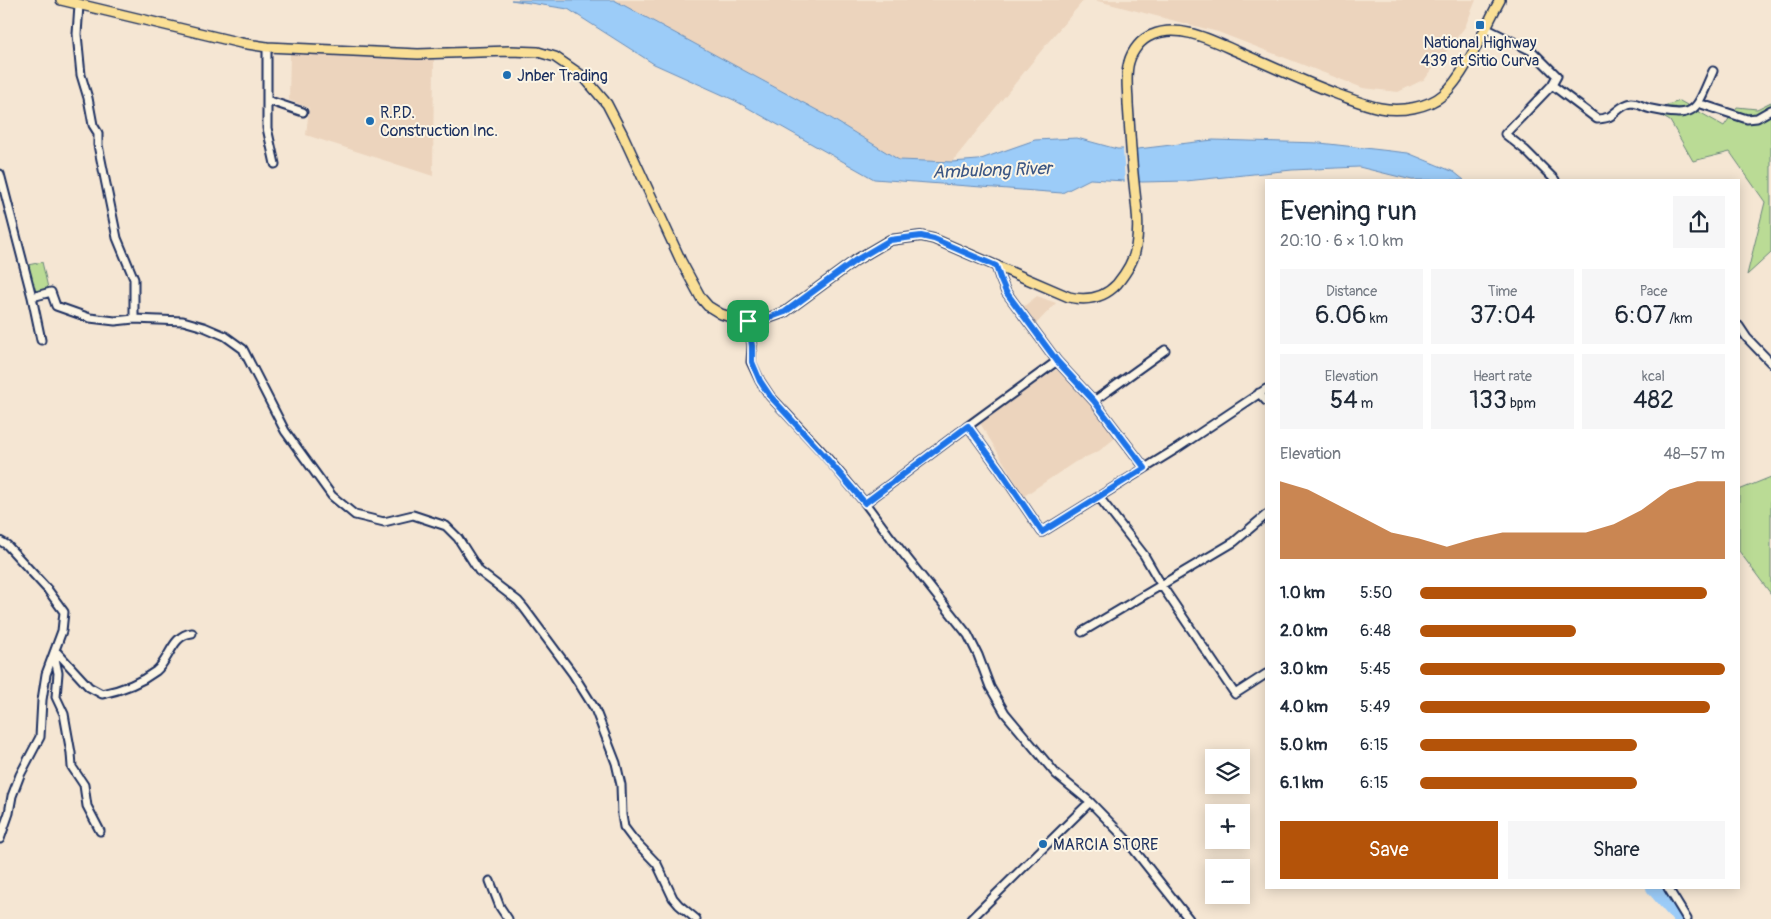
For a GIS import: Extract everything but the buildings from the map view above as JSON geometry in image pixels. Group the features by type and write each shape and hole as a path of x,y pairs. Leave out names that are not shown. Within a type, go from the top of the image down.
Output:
{"main road":[{"path":"61,0 241,43 268,47 418,54 510,51 538,52 555,57 584,77 607,104 681,261 701,298 708,306 720,314 748,321 760,321 785,312 856,260 890,240 921,236 934,239 1069,297 1084,299 1099,296 1112,289 1122,278 1131,264 1136,248 1138,225 1130,140 1127,77 1128,63 1140,42 1152,35 1177,31 1201,36 1321,88 1366,105 1397,109 1423,106 1444,94 1467,64 1500,0"}],"street":[{"path":"79,5 77,34 81,75 93,125 98,133 98,145 117,238 134,279 134,319"},
{"path":"1485,28 1532,51 1557,76 1552,85 1505,134 1525,150 1554,179"},
{"path":"268,47 267,128 275,164"},
{"path":"1552,85 1597,120 1608,117 1617,109 1632,103 1646,108 1680,113 1691,111 1698,103 1713,71"},
{"path":"267,100 303,112"},
{"path":"1698,103 1746,119 1757,118 1771,110"},
{"path":"0,174 32,297 41,340"},
{"path":"996,266 1006,292 1057,361 1094,401 1145,468"},
{"path":"32,297 51,292 56,306 90,318 115,321 134,319 183,321 204,327 237,344 249,357 285,431 332,496 355,515 371,520 384,522 413,515 446,526 458,538 479,571 518,601 568,667 595,709 616,763 621,785 624,827 657,864 679,905 696,919"},
{"path":"748,321 752,346 752,362 760,381 770,396 806,434 865,503 890,538 968,635 990,687 1005,713 1056,774 1090,802 1124,837 1189,919"},
{"path":"1740,327 1771,363"},
{"path":"1094,401 1165,350"},
{"path":"865,503 1057,361"},
{"path":"968,426 1042,532 1145,468 1265,390"},
{"path":"1259,393 1265,400"},
{"path":"1099,497 1144,555 1162,586 1236,694 1265,675"},
{"path":"1082,632 1234,542 1265,516"},
{"path":"0,541 48,590 64,612 62,631 46,674 42,700 40,737 20,775 0,839"},
{"path":"54,652 89,687 102,694 129,687 156,670 165,662 178,638 192,633"},
{"path":"54,652 58,673 56,697 64,714 72,753 72,767 84,785 87,806 100,831"},
{"path":"971,919 1090,802"},
{"path":"490,881 500,907 508,919"},
{"path":"1669,889 1688,919"}],"shaded area":[{"path":"614,0 1084,0 952,162 899,160 824,114"},
{"path":"1094,0 1476,0 1465,27 1425,79 1398,92 1363,88 1218,32"},
{"name":"R.P.D. Construction Inc.","path":"290,53 434,57 433,176 306,135 309,108 289,100"},
{"path":"1037,296 1056,303 1036,324 1023,307"},
{"path":"1061,367 1119,435 1099,451 1075,462 1024,496 980,423"}],"green space":[{"path":"1680,101 1724,126 1737,107 1757,109 1771,102 1771,253 1747,275 1765,202 1730,152 1693,161 1670,121 1651,110"},
{"path":"42,262 49,292 34,295 28,265"},
{"path":"1771,477 1771,594 1740,552 1740,490"}],"water":[{"path":"511,0 614,0 824,114 899,160 952,162 978,160 1035,140 1077,138 1117,149 1138,149 1213,140 1320,143 1408,153 1454,172 1463,179 1408,179 1359,167 1292,170 1186,181 1142,182 1090,179 1062,193 874,179 734,100 654,64 568,9"}],"pier":[{"path":"1135,146 1138,184 1125,184 1123,147"}],"waterway":[{"name":"Ambulong River","path":"1654,889 1680,919"}],"place":[{"name":"National Highway 439 at Sitio Curva","path":"1480,25"},
{"name":"Jnber Trading","path":"507,75"},
{"name":"R.P.D. Construction Inc.","path":"370,121"},
{"name":"MARCIA STORE","path":"1043,844"}],"route":[{"path":"921,236 934,239 996,266 1006,292 1057,361 1094,401 1145,468 1042,532 968,426 865,503 770,396 760,381 752,362 752,346 748,321 760,321 785,312 856,260 890,240 921,236"}]}
